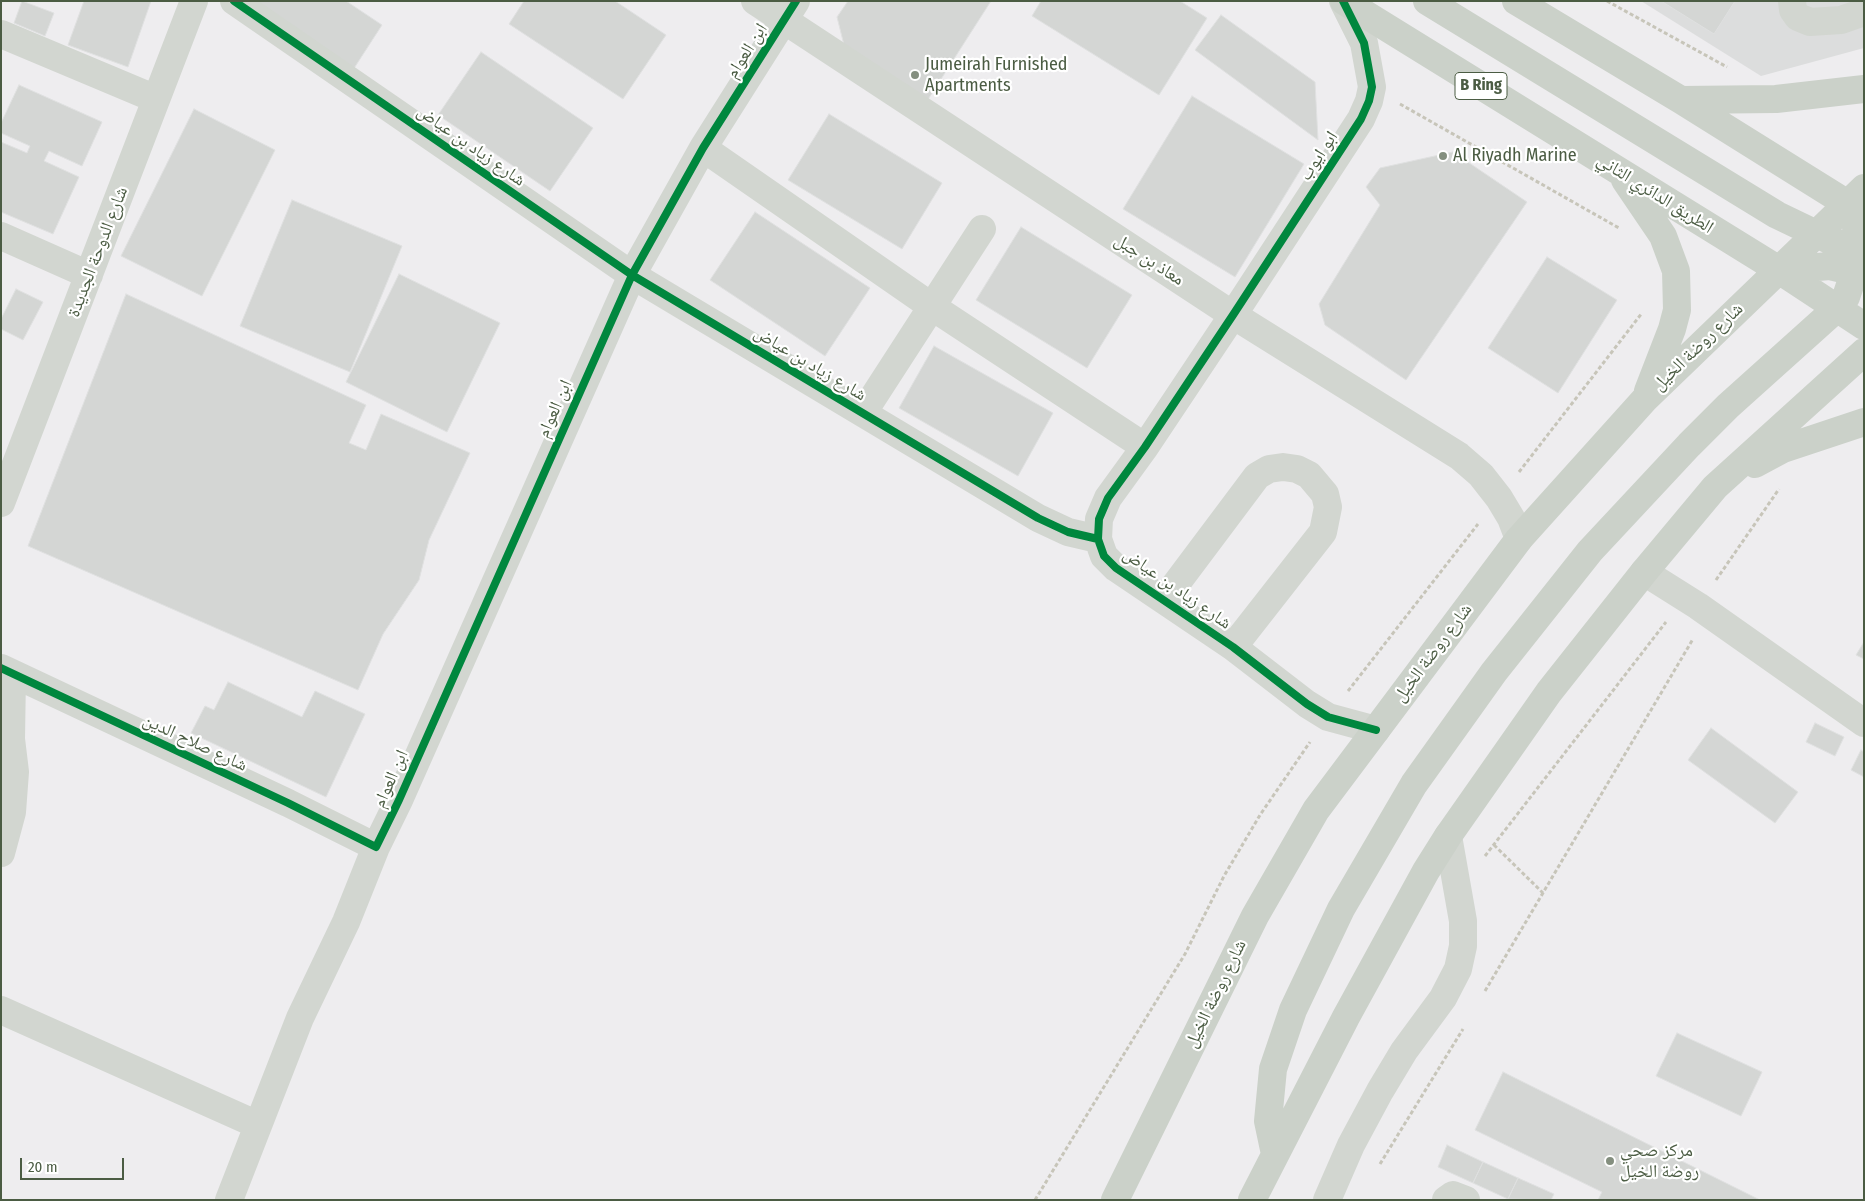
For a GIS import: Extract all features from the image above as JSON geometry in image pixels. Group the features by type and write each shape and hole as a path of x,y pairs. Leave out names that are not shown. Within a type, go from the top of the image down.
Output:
{"main road":[{"name":"الطريق الدائري الثاني","path":"1343,1 1779,270 1864,326"},
{"path":"1427,1 1757,203 1860,261"},
{"path":"1275,1154 1268,1121 1273,1069 1293,1010 1341,909 1414,784 1494,672 1590,550 1728,406 1836,309 1846,297 1860,261 1856,226 1858,202 1516,1"},
{"path":"1682,100 1776,99 1864,89"},
{"path":"1619,171 1663,236 1676,272 1677,310 1672,329 1645,399"},
{"name":"شارع روضة الخيل","path":"1115,1200 1259,908 1316,810 1519,539 1645,399 1815,234 1858,202"},
{"path":"1779,270 1830,266 1860,261"},
{"path":"1252,1200 1346,1017 1448,836 1549,692 1644,572 1715,487 1864,352"},
{"path":"1715,487 1783,449 1864,422"}],"street":[{"name":"شارع الدوحة الجديدة","path":"1,503 194,1"},
{"name":"شارع زياد بن عياض","path":"234,1 632,274 1038,518 1068,532 1098,539 1104,556 1116,568 1233,646 1307,704 1328,717 1376,730"},
{"name":"معاذ بن جبل","path":"755,1 790,11 1233,315 1459,456 1480,475 1499,498 1511,518 1519,539"},
{"name":"ابو ايوب","path":"1098,539 1098,520 1108,498 1145,448 1361,119 1369,101 1372,87 1364,43 1343,1"},
{"path":"1792,1 1798,18 1810,22 1841,20 1864,12"},
{"name":"ابن العوام","path":"229,1200 300,1018 346,922 376,847 632,274 703,148 790,11"},
{"path":"1,34 156,99"},
{"path":"703,148 931,306 1145,448"},
{"path":"863,413 982,229"},
{"path":"1,236 89,275"},
{"path":"1164,600 1257,476 1269,469 1283,467 1297,469 1309,474 1325,494 1328,507 1323,532 1233,646"},
{"path":"1644,572 1864,723"},
{"path":"1,853 12,812 15,772 7,671"},
{"name":"شارع صلاح الدين","path":"7,671 288,803 376,847"},
{"path":"1327,1200 1351,1145 1380,1091 1404,1051 1443,998 1458,969 1463,946 1463,921 1448,836"},
{"path":"1,1010 258,1125"},
{"path":"1446,1200 1453,1195 1466,1200"}],"path":[{"path":"1607,1 1728,68"},
{"path":"1372,87 1622,230"},
{"path":"1035,1200 1185,954 1224,876 1260,815 1328,717 1648,306"},
{"path":"1483,858 1668,620 1681,611 1696,608 1785,480"},
{"path":"1484,992 1693,638 1698,618 1696,608"},
{"path":"1494,845 1543,893"},
{"path":"1378,1167 1465,1025"}],"shaded area":[{"path":"1641,1 1864,1 1864,48 1761,76"}],"building":[{"path":"22,1 54,13 45,36 14,23"},
{"path":"84,1 151,1 128,67 68,45"},
{"path":"241,1 346,1 382,25 349,76"},
{"path":"524,1 615,1 666,35 623,99 509,24"},
{"name":"Jumeirah Furnished Apartments","path":"848,1 991,1 927,101 845,49 837,17"},
{"path":"1041,1 1180,1 1207,18 1159,95 1032,16"},
{"path":"1661,1 1735,1 1714,34"},
{"path":"1221,15 1315,82 1318,140 1195,50"},
{"path":"481,52 593,128 550,191 438,115"},
{"path":"19,85 102,122 82,166 49,151 44,161 79,177 53,234 1,212 1,142 27,153 30,146 1,133 1,123"},
{"path":"1192,96 1304,164 1235,277 1123,209"},
{"path":"194,109 275,150 202,296 121,256"},
{"path":"829,114 942,183 902,249 788,180"},
{"path":"1453,152 1527,202 1406,380 1325,325 1319,304 1380,205 1366,187 1380,168"},
{"path":"292,200 402,246 350,372 240,326"},
{"path":"755,212 870,288 825,356 710,280"},
{"path":"1021,227 1132,295 1087,368 976,300"},
{"path":"1547,257 1617,300 1558,393 1488,348"},
{"path":"399,274 500,323 447,432 346,382"},
{"path":"16,289 43,302 23,340 1,329 1,319"},
{"path":"126,294 366,405 349,443 366,450 381,414 470,453 429,540 419,580 383,634 358,690 28,546"},
{"path":"934,346 1053,413 1018,476 899,408"},
{"path":"1864,642 1864,659 1856,655"},
{"path":"228,682 302,717 315,691 365,714 326,797 191,733 205,706 214,710"},
{"path":"1815,723 1844,737 1835,756 1806,742"},
{"path":"1711,728 1798,792 1775,823 1688,760"},
{"path":"1861,750 1864,752 1864,777 1851,770"},
{"path":"1677,1033 1762,1072 1741,1116 1656,1076"},
{"name":"مركز صحي روضة الخيل","path":"1503,1072 1760,1200 1598,1200 1602,1192 1475,1130"},
{"path":"1447,1145 1483,1162 1473,1183 1438,1167"},
{"path":"1483,1162 1518,1178 1508,1199 1473,1183"},
{"path":"1518,1178 1554,1194 1551,1200 1508,1199"}],"cycle path":[{"path":"234,1 632,275 1038,518 1068,532 1098,539"},
{"path":"1,668 288,803 376,847 399,800 632,275 703,148 796,1"},
{"path":"1343,1 1364,43 1372,87 1369,101 1361,119 1145,447 1108,498 1099,519 1098,539 1104,556 1116,568 1233,647 1307,704 1328,717 1376,730"}],"place":[{"name":"Jumeirah Furnished Apartments","path":"915,75"},
{"name":"Al Riyadh Marine","path":"1443,156"},
{"name":"مركز صحي روضة الخيل","path":"1610,1161"}]}
